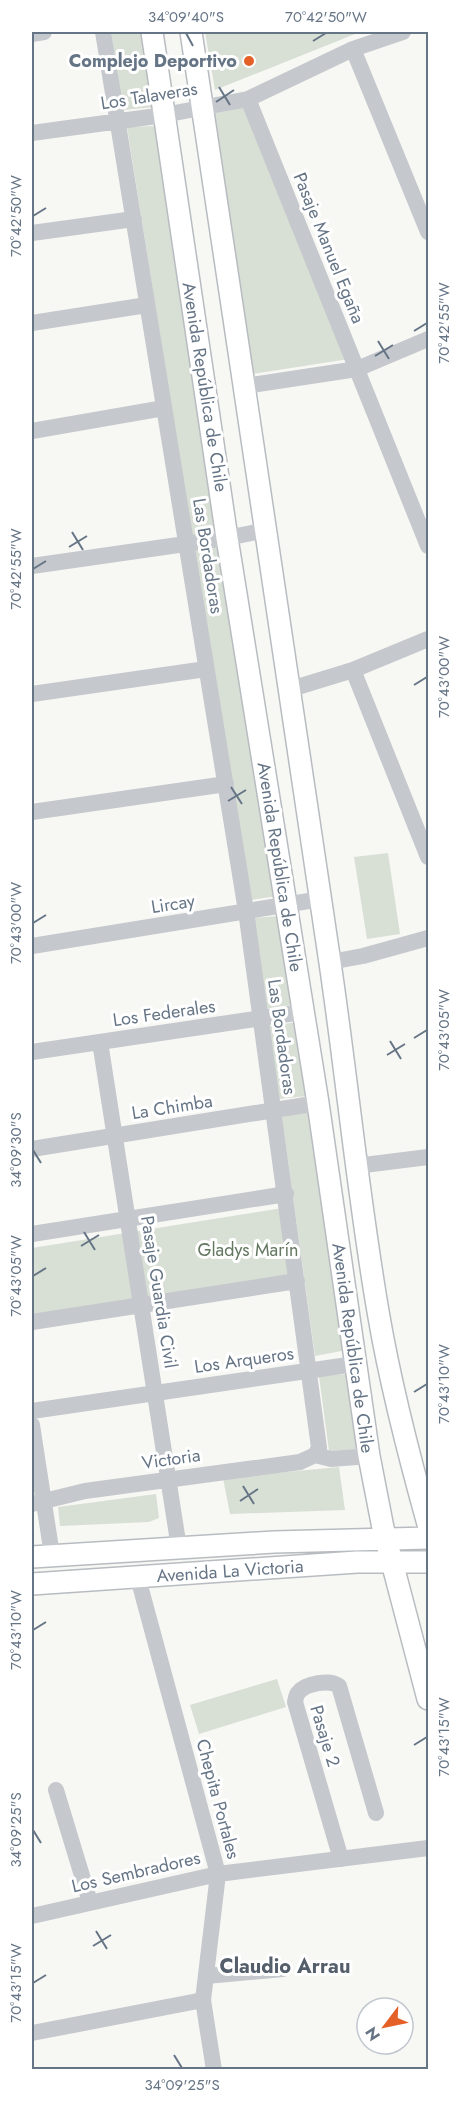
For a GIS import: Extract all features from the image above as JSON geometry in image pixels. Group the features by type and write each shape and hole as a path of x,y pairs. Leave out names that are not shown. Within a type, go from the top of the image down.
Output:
{"main road":[{"name":"Avenida República de Chile","path":"152,32 228,538 318,1103 369,1455 386,1539 429,1699"},
{"name":"Avenida República de Chile","path":"191,32 291,689 379,1319 397,1403 429,1524"},
{"name":"Avenida La Victoria","path":"42,1556 274,1542 429,1538"},
{"name":"Avenida La Victoria","path":"32,1584 357,1562 429,1562"}],"street":[{"path":"32,34 44,32"},
{"name":"Las Bordadoras","path":"103,32 246,911 318,1440 319,1448 315,1455"},
{"name":"Los Talaveras","path":"32,133 164,115 248,99 353,50 403,32"},
{"path":"353,50 429,232"},
{"name":"Pasaje Manuel Egaña","path":"248,99 429,546"},
{"path":"32,233 134,219"},
{"path":"32,323 147,305"},
{"path":"245,386 357,369 429,339"},
{"path":"32,431 164,408"},
{"path":"32,566 228,538 267,530"},
{"path":"291,689 353,670 429,639"},
{"path":"32,694 206,669"},
{"path":"353,670 429,857"},
{"path":"32,812 226,784"},
{"name":"Lircay","path":"32,946 321,899"},
{"path":"330,962 363,956 429,938"},
{"name":"Los Federales","path":"32,1052 302,1012"},
{"name":"Pasaje Guardia Civil","path":"100,1042 179,1548"},
{"name":"La Chimba","path":"32,1149 318,1103"},
{"path":"356,1166 429,1158"},
{"path":"32,1234 286,1194"},
{"path":"32,1322 297,1281"},
{"name":"Los Arqueros","path":"32,1411 356,1364"},
{"path":"32,1425 42,1556"},
{"path":"315,1455 331,1459 369,1455"},
{"name":"Victoria","path":"37,1503 85,1491 300,1462 315,1455"},
{"name":"Chepita Portales","path":"138,1578 218,1874 203,2000 214,2070"},
{"name":"Pasaje 2","path":"341,1859 295,1702 297,1694 304,1687 330,1682 339,1686 376,1813"},
{"path":"56,1790 90,1902"},
{"name":"Los Sembradores","path":"32,1916 218,1874 429,1848"},
{"path":"206,1976 283,1969"},
{"path":"32,2033 203,2000"}],"green space":[{"path":"111,32 145,32 156,107 123,110"},
{"name":"Complejo Deportivo","path":"205,32 360,32 215,90"},
{"path":"245,107 349,359 252,374 213,114"},
{"path":"156,126 217,531 192,536 127,127"},
{"path":"193,548 222,548 277,896 251,900"},
{"path":"388,853 400,934 367,939 354,857"},
{"path":"281,916 292,1005 265,1009 252,918"},
{"path":"298,1022 308,1096 278,1099 268,1026"},
{"path":"310,1111 347,1350 315,1356 282,1117"},
{"name":"Gladys Marín","path":"289,1207 297,1279 32,1321 32,1248"},
{"path":"349,1374 359,1449 329,1451 319,1376"},
{"path":"339,1467 345,1510 230,1514 223,1478"},
{"path":"156,1494 159,1518 149,1522 60,1526 58,1507"},
{"path":"277,1679 286,1707 199,1734 190,1705"}],"place":[{"name":"Complejo Deportivo","path":"249,61"}],"district":[{"name":"Claudio Arrau","path":"285,1966"}]}
